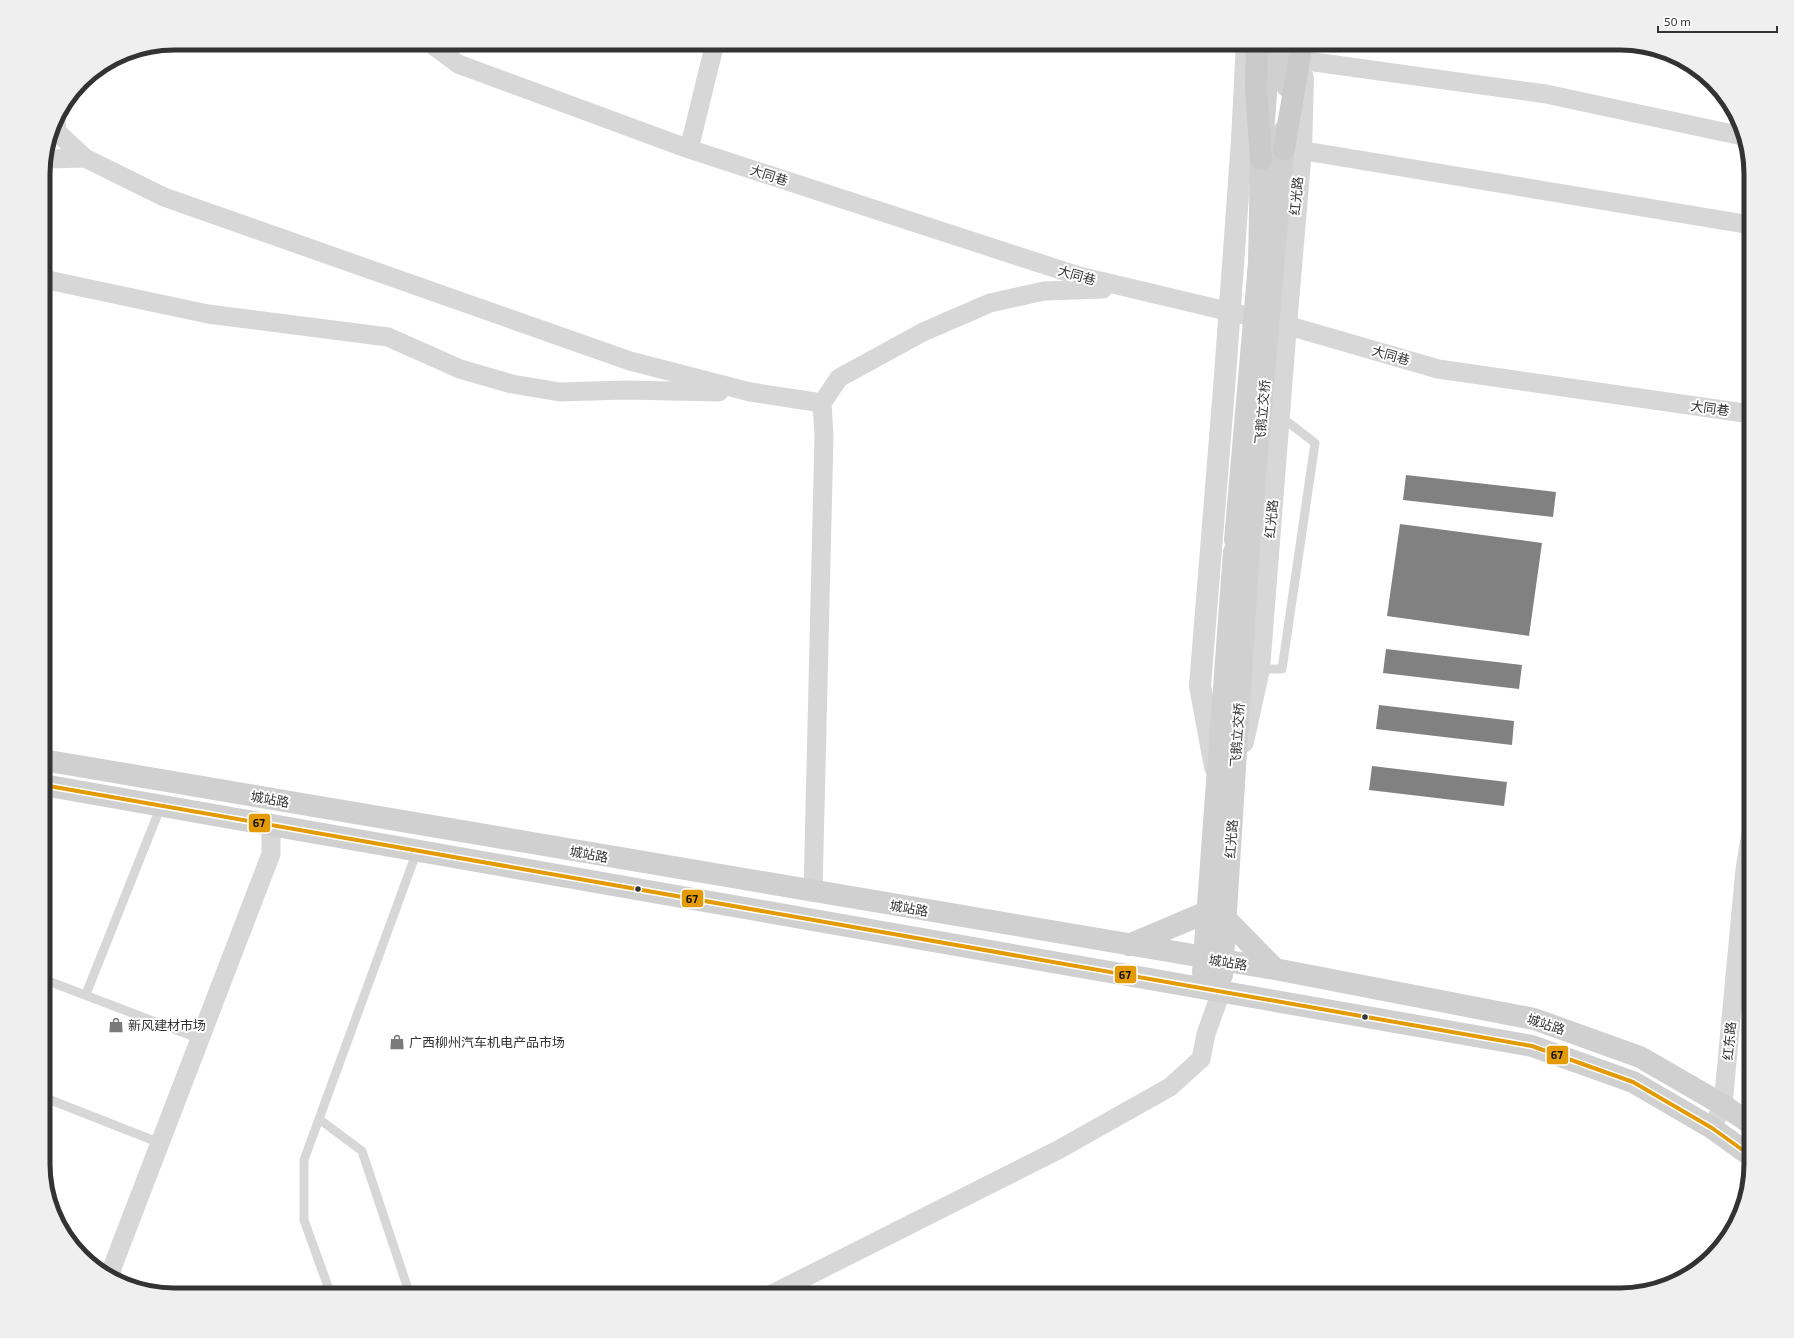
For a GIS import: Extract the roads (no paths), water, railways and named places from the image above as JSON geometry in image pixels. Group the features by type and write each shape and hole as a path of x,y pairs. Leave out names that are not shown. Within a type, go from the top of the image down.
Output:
{"main road":[{"path":"1251,50 1256,90 1261,159"},
{"name":"飞鹅立交桥","path":"1226,780 1242,545 1248,375 1259,263 1261,159 1269,50"},
{"name":"飞鹅立交桥","path":"1242,545 1293,150 1289,50"},
{"path":"1293,150 1303,50"},
{"name":"城站路","path":"50,761 1213,959 1534,1019 1640,1057 1723,1105 1744,1119"},
{"name":"红光路","path":"1211,990 1226,780"},
{"name":"城站路","path":"50,787 1532,1046 1633,1082 1712,1128 1744,1151"},
{"path":"1129,945 1216,915 1275,970"}],"street":[{"name":"大同巷","path":"439,50 458,64 689,149 1079,276 1286,325 1438,369 1744,413"},
{"path":"689,149 713,50"},
{"name":"红光路","path":"1226,780 1200,686 1250,50"},
{"path":"1308,50 1546,94 1737,135"},
{"path":"57,132 85,158 164,197 630,361 750,392 822,403"},
{"path":"1242,140 1293,150 1744,224"},
{"name":"红光路","path":"1226,780 1259,669 1286,325 1293,150"},
{"path":"51,159 85,158"},
{"path":"50,281 208,314 388,337 460,368 512,384 560,392 625,390 750,392"},
{"path":"813,892 824,436 822,403 839,378 922,332 990,303 1044,291 1131,288"},
{"path":"112,1271 271,854 271,825"},
{"name":"红东路","path":"1712,1128 1723,1105 1744,880"},
{"path":"784,1288 1058,1150 1170,1087 1201,1059 1206,1034 1211,990"}],"lane":[{"path":"1259,669 1282,669 1314,443 1280,416"},
{"path":"86,994 161,806"},
{"path":"328,1288 304,1220 304,1160 417,851"},
{"path":"50,981 200,1039"},
{"path":"50,1100 160,1143"},
{"path":"318,1120 362,1151 408,1288"}],"place":[{"name":"新风建材市场","path":"116,1025"},
{"name":"广西柳州汽车机电产品市场","path":"397,1042"}]}
